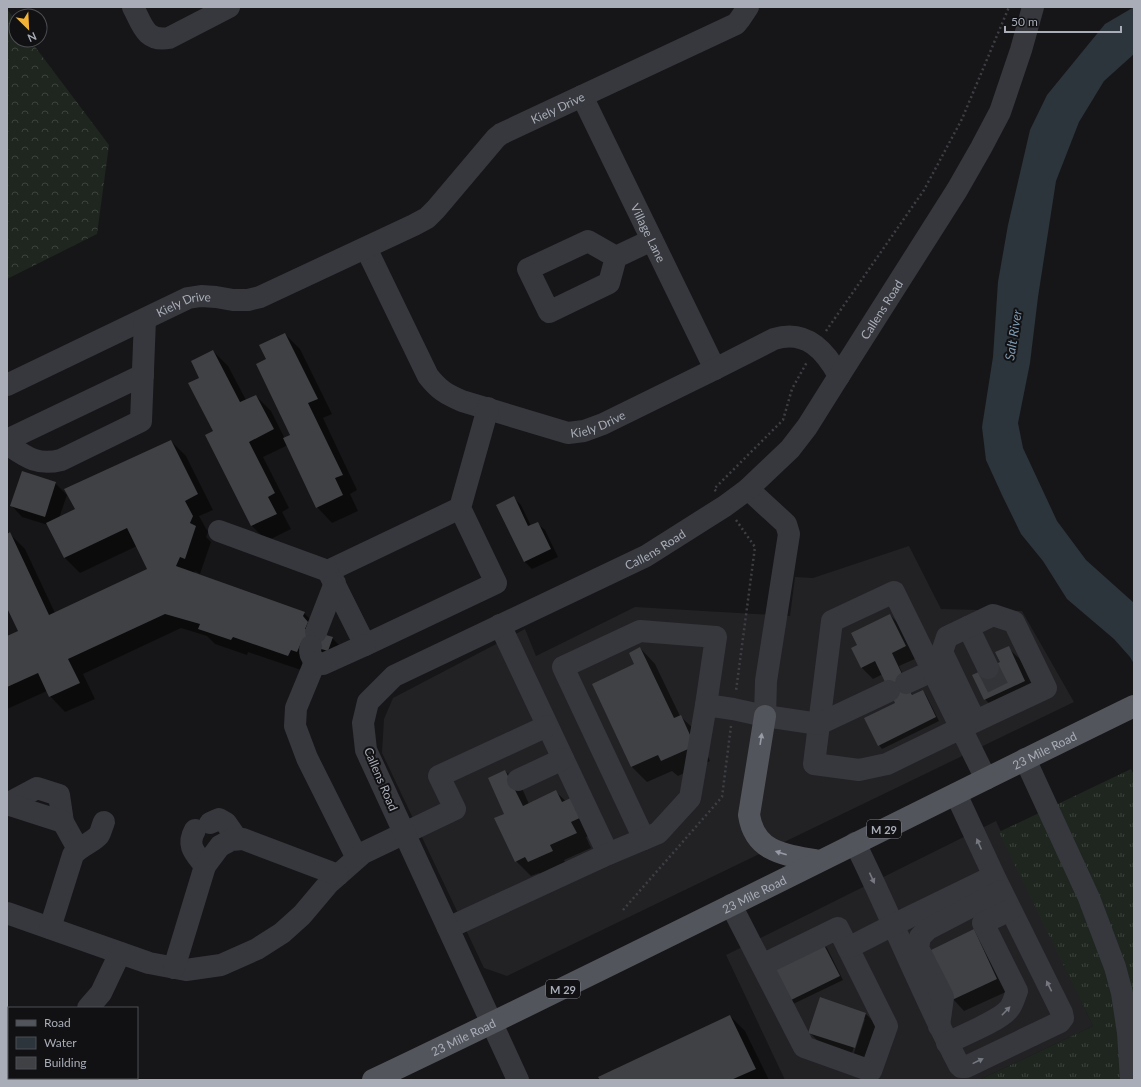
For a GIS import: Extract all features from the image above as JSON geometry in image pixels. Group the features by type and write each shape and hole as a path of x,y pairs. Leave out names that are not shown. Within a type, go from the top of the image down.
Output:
{"main road":[{"name":"23 Mile Road","path":"373,1080 492,1024 1134,706"},
{"path":"765,716 750,822 757,838 762,844 772,850 785,855 819,861"}],"street":[{"path":"133,7 148,34 154,38 161,39 168,38 229,7"},
{"name":"Kiely Drive","path":"7,385 188,298 201,296 233,300 248,300 260,297 427,218 501,134 736,24 748,7"},
{"name":"Callens Road","path":"518,1080 366,750 364,723 368,702 394,676 646,556 725,506 748,489 790,449 807,427 957,190 981,148 1000,112 1021,50 1033,7"},
{"name":"Village Lane","path":"582,96 715,369"},
{"path":"616,257 652,240"},
{"name":"Kiely Drive","path":"366,248 428,376 438,388 448,395 462,401 568,433 575,433 603,424 774,339 783,336 793,336 806,340 823,352 831,361 839,376"},
{"path":"7,444 31,459 41,463 52,462 61,460 141,421 145,319"},
{"path":"7,440 143,375"},
{"path":"314,647 323,664 496,583 460,508 488,408"},
{"path":"748,489 786,524 789,534 766,681 765,716"},
{"path":"357,858 307,758 295,726 296,708 314,647 331,577 460,508"},
{"path":"219,531 331,577 365,645"},
{"path":"968,724 932,671 894,592 832,621 814,764 859,770 887,764 968,724 1003,699 1046,688 1014,622 993,615 947,637 942,652 968,724 986,779"},
{"path":"500,626 608,854"},
{"path":"968,627 988,668"},
{"path":"448,928 608,854 644,839 658,833 690,798 716,636 640,631 563,667 644,839"},
{"path":"706,705 819,724 932,671"},
{"path":"7,913 149,963 186,970 221,965 257,950 282,933 302,916 329,883 363,853 455,809 439,776 547,726"},
{"path":"518,780 563,759"},
{"path":"1025,759 1086,892 1115,967 1122,993 1128,1033 1131,1080"},
{"path":"7,804 37,788 59,795 63,822 78,849"},
{"path":"855,843 943,1034 961,1067 966,1067 1060,1022 1063,1018 1062,1013 1002,892 956,794"},
{"path":"205,866 192,848 191,838 202,826 219,820 226,823 237,839"},
{"path":"50,928 73,855 78,849 85,846 100,834 104,822"},
{"path":"174,968 205,866 220,846 231,840 243,839 338,875"},
{"path":"848,948 893,925 1002,892"},
{"path":"943,1034 943,997 918,948 920,937 928,928 1002,892"},
{"path":"943,1034 999,1018 1013,1003 1017,991 983,923 1002,892"},
{"path":"731,906 804,1047 871,1071 887,1026 838,928 762,965"},
{"path":"89,1007 101,993 120,953"}],"shaded area":[{"path":"909,546 941,609 1022,611 1074,702 507,976 484,968 382,753 384,719 393,698 525,629 536,656 635,607 790,616 795,577 813,578"},
{"path":"996,821 1093,1026 979,1080 785,1080 726,955"}],"green space":[{"path":"7,9 8,48 36,48 109,145 97,234 7,279"},
{"path":"1131,769 1134,775 1134,1080 979,1080 1093,1026 999,832"}],"water":[{"name":"Salt River","path":"1134,7 1134,54 1104,81 1079,122 1056,181 1038,297 1030,363 1018,423 1023,448 1057,521 1086,560 1134,603 1134,664 1130,657 1114,639 1067,599 1043,561 1021,534 986,460 982,427 993,357 998,282 1008,225 1030,130 1047,95 1105,24"}],"building":[{"path":"285,333 318,399 308,403 343,475 335,478 343,495 316,508 283,438 290,435 256,364 266,359 259,345"},
{"path":"213,350 240,402 256,395 274,429 249,442 275,493 268,497 277,514 251,526 205,435 213,431 188,383 199,378 191,361"},
{"path":"171,440 198,494 185,501 193,516 190,523 196,526 185,559 180,557 176,566 305,612 303,616 308,622 305,629 333,637 328,651 301,643 297,652 291,650 288,656 233,637 231,640 198,629 200,624 165,614 68,659 80,683 49,697 38,673 7,687 7,636 18,631 7,608 7,534 10,532 49,615 147,569 127,528 64,558 46,523 75,509 64,489"},
{"path":"22,471 56,482 45,517 10,506"},
{"path":"514,496 528,526 538,522 551,549 524,562 496,505"},
{"path":"890,614 906,646 892,653 912,695 923,690 936,717 878,746 864,718 895,703 875,661 861,668 851,648 857,645 851,633"},
{"path":"1009,646 1025,681 984,700 972,675 1000,662 995,652"},
{"path":"640,647 674,718 681,715 695,746 661,761 658,755 631,767 592,684 634,664 629,653"},
{"path":"505,770 523,806 556,790 562,802 575,796 584,816 571,822 577,833 550,845 553,851 528,862 525,857 515,862 494,818 504,814 488,778"},
{"path":"974,929 997,979 952,1000 929,951"},
{"path":"823,943 840,976 787,1002 770,970"},
{"path":"820,997 866,1013 855,1048 808,1033"},
{"path":"730,1015 756,1069 731,1080 600,1080 598,1077"}],"tunnel":[{"path":"988,668 1000,692"}]}
